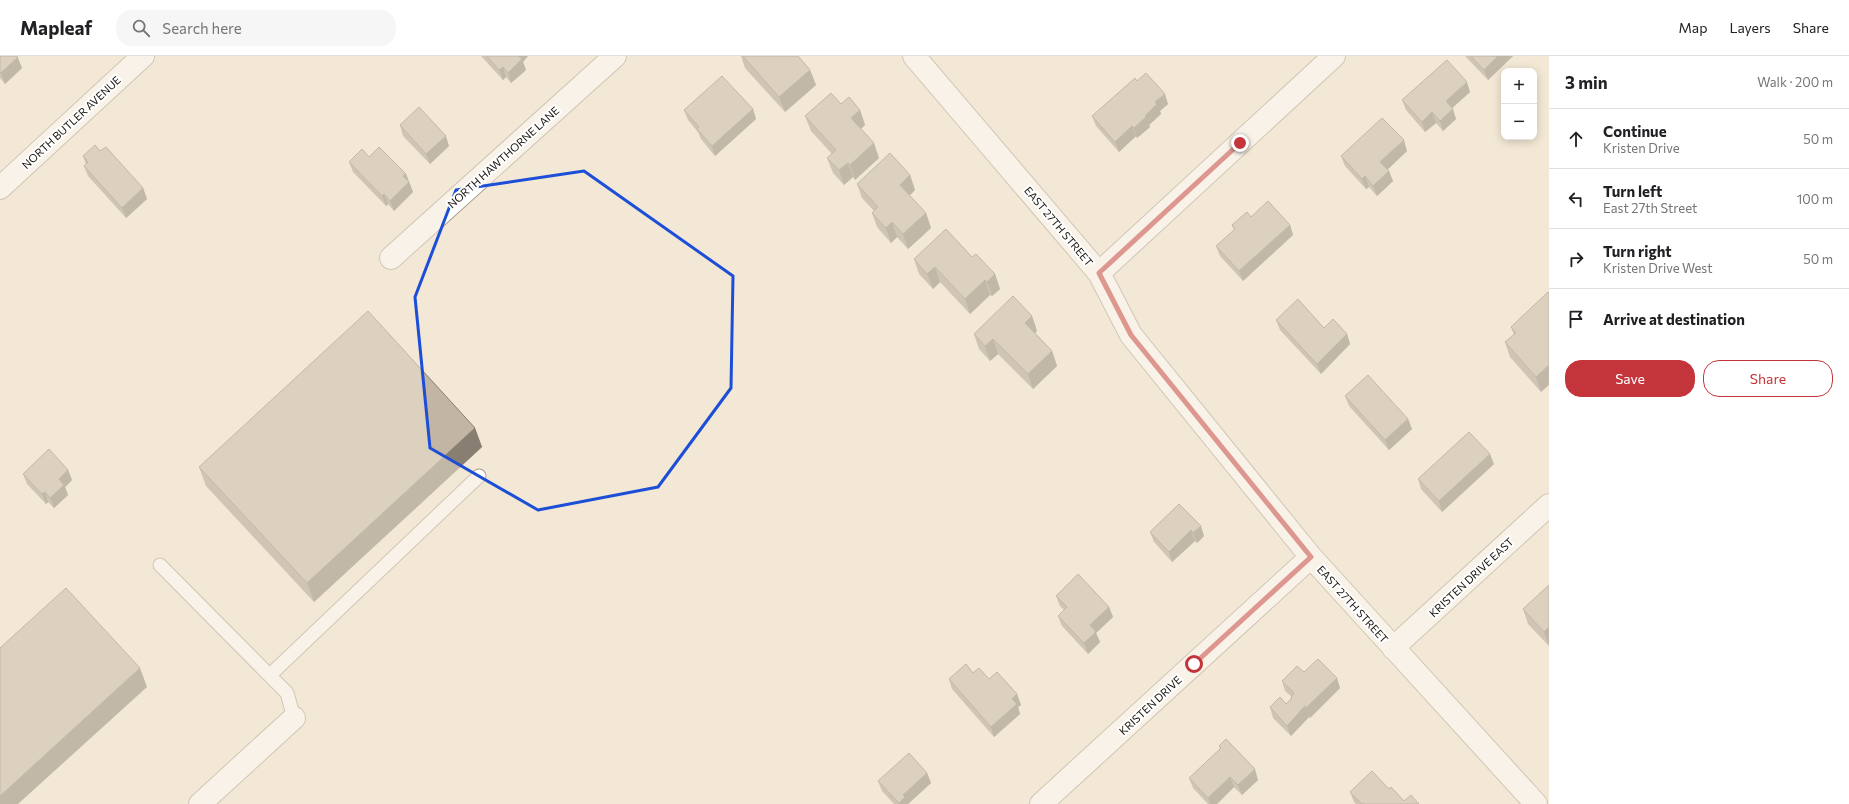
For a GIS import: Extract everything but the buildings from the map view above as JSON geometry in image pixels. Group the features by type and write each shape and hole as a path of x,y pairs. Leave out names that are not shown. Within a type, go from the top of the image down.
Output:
{"street":[{"name":"NORTH BUTLER AVENUE","path":"0,188 143,56"},
{"name":"NORTH HAWTHORNE LANE","path":"391,258 615,56"},
{"name":"EAST 27TH STREET","path":"914,56 1099,273 1131,335 1311,557 1536,804"},
{"path":"1099,273 1334,56"},
{"name":"KRISTEN DRIVE EAST","path":"1393,648 1549,505"},
{"name":"KRISTEN DRIVE","path":"1042,804 1311,557"},
{"path":"200,804 294,718"}],"lane":[{"path":"270,675 479,476"},
{"path":"160,565 270,675 287,694 294,718"}],"highlighted area":[{"path":"584,171 733,276 731,388 658,487 538,510 430,448 415,297 456,190"}],"route":[{"path":"1194,664 1311,557 1131,335 1099,273 1240,143"}]}
